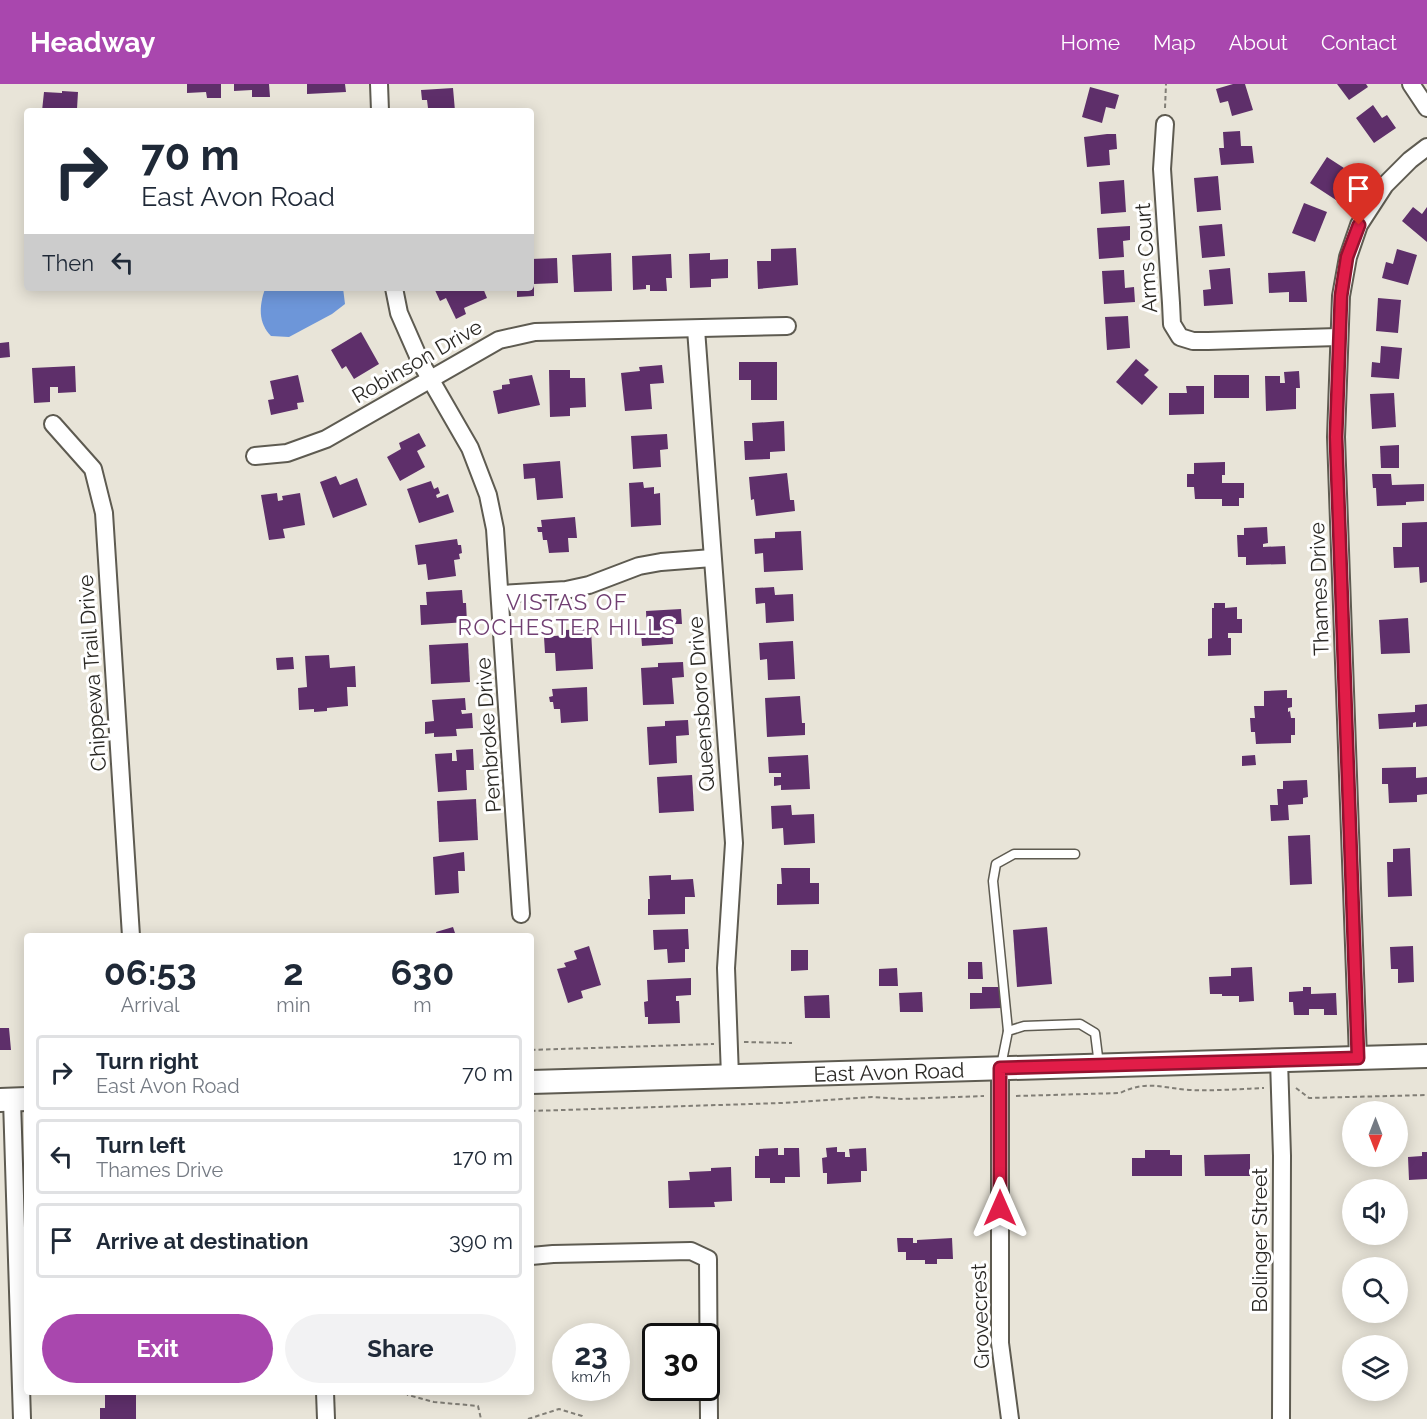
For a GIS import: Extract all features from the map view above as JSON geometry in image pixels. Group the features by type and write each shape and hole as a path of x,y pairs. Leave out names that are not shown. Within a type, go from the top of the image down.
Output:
{"main road":[{"name":"East Avon Road","path":"534,1083 1427,1056"}],"street":[{"path":"379,84 380,108"},
{"path":"1411,84 1427,108"},
{"name":"Arms Court","path":"1165,124 1162,169 1172,324 1180,337 1192,341 1208,341 1338,337"},
{"name":"Thames Drive","path":"1358,1058 1336,437 1341,296 1347,257 1359,225 1385,185 1427,147"},
{"name":"Pembroke Drive","path":"395,291 399,313 430,380 470,448 488,495 495,529 522,914"},
{"name":"Robinson Drive","path":"255,456 287,453 326,439 499,340 535,332 787,326"},
{"name":"Queensboro Drive","path":"696,328 734,843 726,968 730,1076"},
{"name":"Chippewa Trail Drive","path":"53,424 93,469 104,513 131,933"},
{"path":"501,594 566,590 598,582 639,566 712,558"},
{"name":"Bolinger Street","path":"1279,1060 1282,1156 1281,1419"},
{"name":"Grovecrest","path":"1000,1068 1000,1343 1010,1419"},
{"path":"13,1100 22,1419"},
{"path":"534,1257 553,1254 691,1251 708,1259 709,1419"},
{"path":"326,1395 326,1419"}],"lane":[{"path":"1000,1068 1008,1031 993,881 996,864 1014,854 1075,854"},
{"path":"1008,1031 1024,1026 1080,1024 1095,1034 1099,1065"}],"path":[{"path":"1165,124 1166,84"},
{"path":"534,1050 729,1042 792,1043"},
{"path":"534,1111 782,1103 872,1097 901,1099 1120,1093 1133,1087 1154,1086 1189,1090 1296,1088 1309,1098 1427,1095"},
{"path":"408,1395 434,1402 478,1406 481,1419"},
{"path":"528,1419 559,1409 582,1416 583,1419"}],"water":[{"path":"264,291 343,291 345,304 332,314 289,337 271,336 262,320"}],"building":[{"path":"187,84 221,84 221,98 207,98 206,92 187,93"},
{"path":"234,84 269,84 270,97 252,97 252,90 234,91"},
{"path":"307,84 345,84 346,92 307,94"},
{"path":"1233,84 1245,84 1253,110 1232,116 1228,101 1220,103 1216,89"},
{"path":"1337,84 1366,84 1368,87 1349,100"},
{"path":"1090,87 1119,95 1115,109 1106,107 1102,123 1082,117"},
{"path":"453,88 455,108 428,108 427,100 422,100 421,90"},
{"path":"62,91 78,92 77,108 42,108 44,92 62,93"},
{"path":"1373,105 1382,118 1387,115 1396,128 1374,143 1356,118"},
{"path":"1240,131 1241,146 1252,146 1254,163 1221,165 1219,148 1224,148 1223,132"},
{"path":"1116,134 1117,149 1109,150 1110,165 1087,167 1084,137"},
{"path":"1327,157 1344,168 1334,183 1343,188 1336,200 1310,183"},
{"path":"1218,176 1221,210 1197,212 1194,178"},
{"path":"1124,180 1126,212 1101,214 1099,182"},
{"path":"1304,203 1327,212 1315,242 1292,233"},
{"path":"1413,207 1422,214 1427,207 1427,242 1402,221"},
{"path":"1222,224 1225,256 1202,258 1199,226"},
{"path":"1130,226 1130,240 1123,241 1124,257 1099,259 1097,228"},
{"path":"796,248 798,285 758,289 757,261 771,261 771,249"},
{"path":"1397,249 1417,255 1408,285 1382,278 1386,262 1393,264"},
{"path":"611,253 612,291 574,292 572,255"},
{"path":"710,253 710,260 728,259 728,278 711,279 711,287 690,288 689,254"},
{"path":"671,254 672,278 666,278 667,291 650,291 650,285 646,285 646,289 633,290 632,256"},
{"path":"557,258 558,283 534,284 534,259"},
{"path":"1230,268 1233,304 1204,306 1203,290 1211,289 1209,270"},
{"path":"1124,270 1125,288 1134,287 1135,302 1104,304 1102,271"},
{"path":"1305,271 1307,302 1289,302 1289,292 1269,293 1268,273"},
{"path":"435,291 484,291 487,298 464,308 466,314 456,319 446,298 440,301"},
{"path":"517,291 534,291 534,296 517,297"},
{"path":"1378,298 1401,300 1398,333 1376,331"},
{"path":"1128,316 1130,348 1107,350 1105,317"},
{"path":"361,332 379,364 354,379 346,366 342,369 331,350"},
{"path":"9,342 10,357 0,358 0,343"},
{"path":"1381,346 1402,348 1399,379 1371,377 1372,362 1380,363"},
{"path":"1136,359 1149,370 1144,375 1158,387 1142,405 1116,382"},
{"path":"739,362 777,362 777,400 751,400 751,380 739,380"},
{"path":"662,365 664,383 650,384 652,409 625,411 621,373 640,371 639,367"},
{"path":"75,366 76,392 58,393 58,387 50,387 50,402 34,403 32,368"},
{"path":"549,370 570,370 570,378 585,378 586,407 570,408 570,416 550,417"},
{"path":"1299,371 1300,388 1296,388 1296,409 1266,411 1265,376 1280,376 1280,383 1285,383 1284,372"},
{"path":"298,375 304,402 297,403 298,409 271,415 268,400 274,399 270,381"},
{"path":"532,375 540,405 498,414 493,391 502,389 502,385 510,384 509,379"},
{"path":"1214,375 1249,375 1249,398 1214,398"},
{"path":"1186,386 1204,386 1204,414 1169,415 1169,393 1187,393"},
{"path":"1394,393 1396,427 1372,429 1370,394"},
{"path":"784,421 785,451 770,452 770,459 745,460 744,441 753,441 752,423"},
{"path":"419,433 426,446 417,451 425,467 400,481 387,457 401,449 399,443"},
{"path":"667,434 668,449 660,450 661,467 633,469 631,436"},
{"path":"1399,445 1399,468 1381,468 1380,446"},
{"path":"560,461 563,498 537,500 535,478 524,479 523,464"},
{"path":"1225,462 1225,475 1222,475 1222,483 1244,483 1244,498 1239,498 1239,506 1222,506 1222,499 1195,499 1194,487 1187,487 1187,474 1194,474 1194,463"},
{"path":"787,473 790,500 794,500 795,511 756,516 754,499 751,500 749,477"},
{"path":"1372,474 1391,474 1392,485 1424,484 1424,501 1406,502 1406,505 1377,506"},
{"path":"336,476 340,485 357,478 367,505 333,518 320,482"},
{"path":"431,481 434,489 438,487 440,493 436,495 437,498 448,494 454,512 419,523 407,489"},
{"path":"643,482 644,488 654,487 654,494 660,493 661,525 631,527 629,483"},
{"path":"277,493 278,501 283,500 282,496 300,493 305,525 283,529 285,538 269,540 261,495"},
{"path":"575,517 577,538 568,538 569,552 549,553 547,540 543,540 542,532 538,532 537,527 542,527 541,520"},
{"path":"1427,522 1427,582 1420,583 1419,567 1394,568 1393,547 1402,547 1402,523"},
{"path":"1267,527 1268,543 1263,544 1263,547 1285,546 1286,564 1246,565 1246,557 1238,557 1237,535 1244,535 1244,528"},
{"path":"801,531 803,570 764,572 763,553 755,554 754,539 775,538 775,532"},
{"path":"457,539 462,553 459,554 460,559 454,560 456,576 428,580 426,564 418,565 415,545"},
{"path":"774,587 775,595 793,594 794,621 766,623 765,603 756,604 755,588"},
{"path":"462,590 463,603 466,603 467,622 421,625 420,605 427,605 426,592"},
{"path":"1214,603 1225,603 1225,608 1237,607 1237,619 1242,619 1242,633 1228,633 1228,638 1231,638 1231,655 1208,656 1208,639 1212,638"},
{"path":"681,609 682,624 672,624 673,644 642,646 641,633 647,632 646,611"},
{"path":"1408,618 1410,653 1381,654 1379,620"},
{"path":"591,629 593,669 556,671 555,653 545,653 544,637 565,635 565,630"},
{"path":"793,641 795,679 768,680 767,659 760,660 759,643"},
{"path":"468,643 470,682 431,684 429,645"},
{"path":"329,655 330,668 355,666 356,687 347,687 348,706 327,708 327,711 299,710 298,688 307,687 305,656"},
{"path":"293,657 294,669 277,670 276,658"},
{"path":"683,662 684,677 672,678 674,704 643,705 641,668 658,667 658,663"},
{"path":"587,687 588,721 561,723 560,709 554,709 553,702 550,702 549,697 553,696 552,689"},
{"path":"1287,690 1287,698 1292,698 1292,707 1288,708 1288,712 1290,711 1291,718 1295,718 1295,735 1291,735 1291,743 1256,744 1255,732 1251,732 1250,718 1255,718 1254,706 1264,706 1264,691"},
{"path":"800,696 805,735 767,737 765,698"},
{"path":"465,698 466,710 461,710 462,714 472,713 473,728 456,729 457,736 434,737 434,733 425,734 425,722 434,721 432,700"},
{"path":"1427,704 1427,726 1416,727 1416,722 1413,723 1413,727 1379,729 1378,714 1415,712 1415,705"},
{"path":"688,720 689,735 676,736 677,763 649,765 647,727 665,726 665,721"},
{"path":"473,749 474,770 466,770 467,790 438,792 435,754 452,753 452,761 457,761 456,750"},
{"path":"808,755 810,789 781,790 781,785 774,786 774,777 781,777 781,773 769,773 768,757"},
{"path":"1255,755 1256,765 1242,766 1242,756"},
{"path":"1416,767 1416,778 1427,777 1427,794 1417,795 1417,802 1389,803 1388,784 1382,784 1382,768"},
{"path":"692,775 694,811 659,813 657,777"},
{"path":"1307,780 1308,797 1303,798 1303,804 1288,805 1289,820 1271,821 1270,805 1278,805 1277,789 1283,789 1283,781"},
{"path":"476,799 478,840 439,842 437,801"},
{"path":"791,805 792,815 814,814 815,843 784,845 783,828 772,829 771,806"},
{"path":"1310,835 1312,884 1290,885 1288,836"},
{"path":"1410,848 1412,896 1388,897 1387,862 1393,862 1393,849"},
{"path":"464,852 465,871 458,871 459,893 435,895 433,857"},
{"path":"781,868 810,868 810,883 819,883 819,904 777,905 777,884 782,884"},
{"path":"671,875 671,880 693,879 695,897 685,897 685,914 648,915 649,876"},
{"path":"453,927 455,933 436,933"},
{"path":"1047,927 1052,984 1017,987 1013,930"},
{"path":"688,929 689,949 685,949 685,962 668,963 667,949 654,950 653,930"},
{"path":"589,946 601,985 581,991 583,998 568,1003 557,969 566,967 564,963 577,959 574,951"},
{"path":"1413,946 1414,982 1398,983 1398,969 1391,969 1390,947"},
{"path":"791,950 808,950 808,970 791,971"},
{"path":"968,962 982,962 983,979 968,979"},
{"path":"1252,967 1254,1001 1239,1002 1239,996 1210,994 1209,977 1231,976 1231,968"},
{"path":"897,968 898,986 879,986 879,969"},
{"path":"691,978 691,995 676,996 676,1001 679,1001 680,1023 648,1024 644,1002 648,1001 647,980"},
{"path":"982,987 1001,987 1001,1008 970,1009 970,993 982,993"},
{"path":"1303,987 1311,987 1311,994 1336,993 1337,1015 1324,1015 1324,1009 1309,1009 1309,1015 1294,1015 1293,1002 1289,1002 1289,992 1303,991"},
{"path":"922,992 923,1012 900,1012 899,993"},
{"path":"829,995 830,1018 805,1018 804,996"},
{"path":"0,1028 9,1028 11,1050 0,1050"},
{"path":"837,1147 837,1152 845,1152 845,1157 850,1157 849,1149 866,1148 867,1171 861,1171 861,1182 827,1184 827,1173 823,1173 822,1158 827,1157 826,1148"},
{"path":"778,1148 778,1155 784,1155 784,1148 799,1148 800,1177 785,1177 785,1183 770,1183 770,1178 755,1178 755,1156 759,1156 759,1149"},
{"path":"1145,1150 1170,1150 1170,1155 1182,1155 1182,1176 1132,1176 1132,1158 1145,1158"},
{"path":"1422,1152 1427,1152 1427,1179 1409,1180 1408,1157 1422,1156"},
{"path":"1250,1154 1250,1176 1205,1176 1204,1155"},
{"path":"731,1167 732,1201 714,1202 715,1207 669,1208 668,1181 690,1180 689,1172"},
{"path":"897,1238 913,1238 913,1243 917,1243 917,1240 952,1238 953,1259 937,1259 937,1264 925,1264 925,1260 906,1260 906,1252 898,1252"},
{"path":"105,1395 136,1395 136,1419 100,1419 100,1408 105,1408"}],"district":[{"name":"VISTAS OF ROCHESTER HILLS","path":"567,614"}],"route":[{"path":"1000,1208 1000,1068 1358,1058 1336,437 1341,296 1347,257 1359,225"}]}
